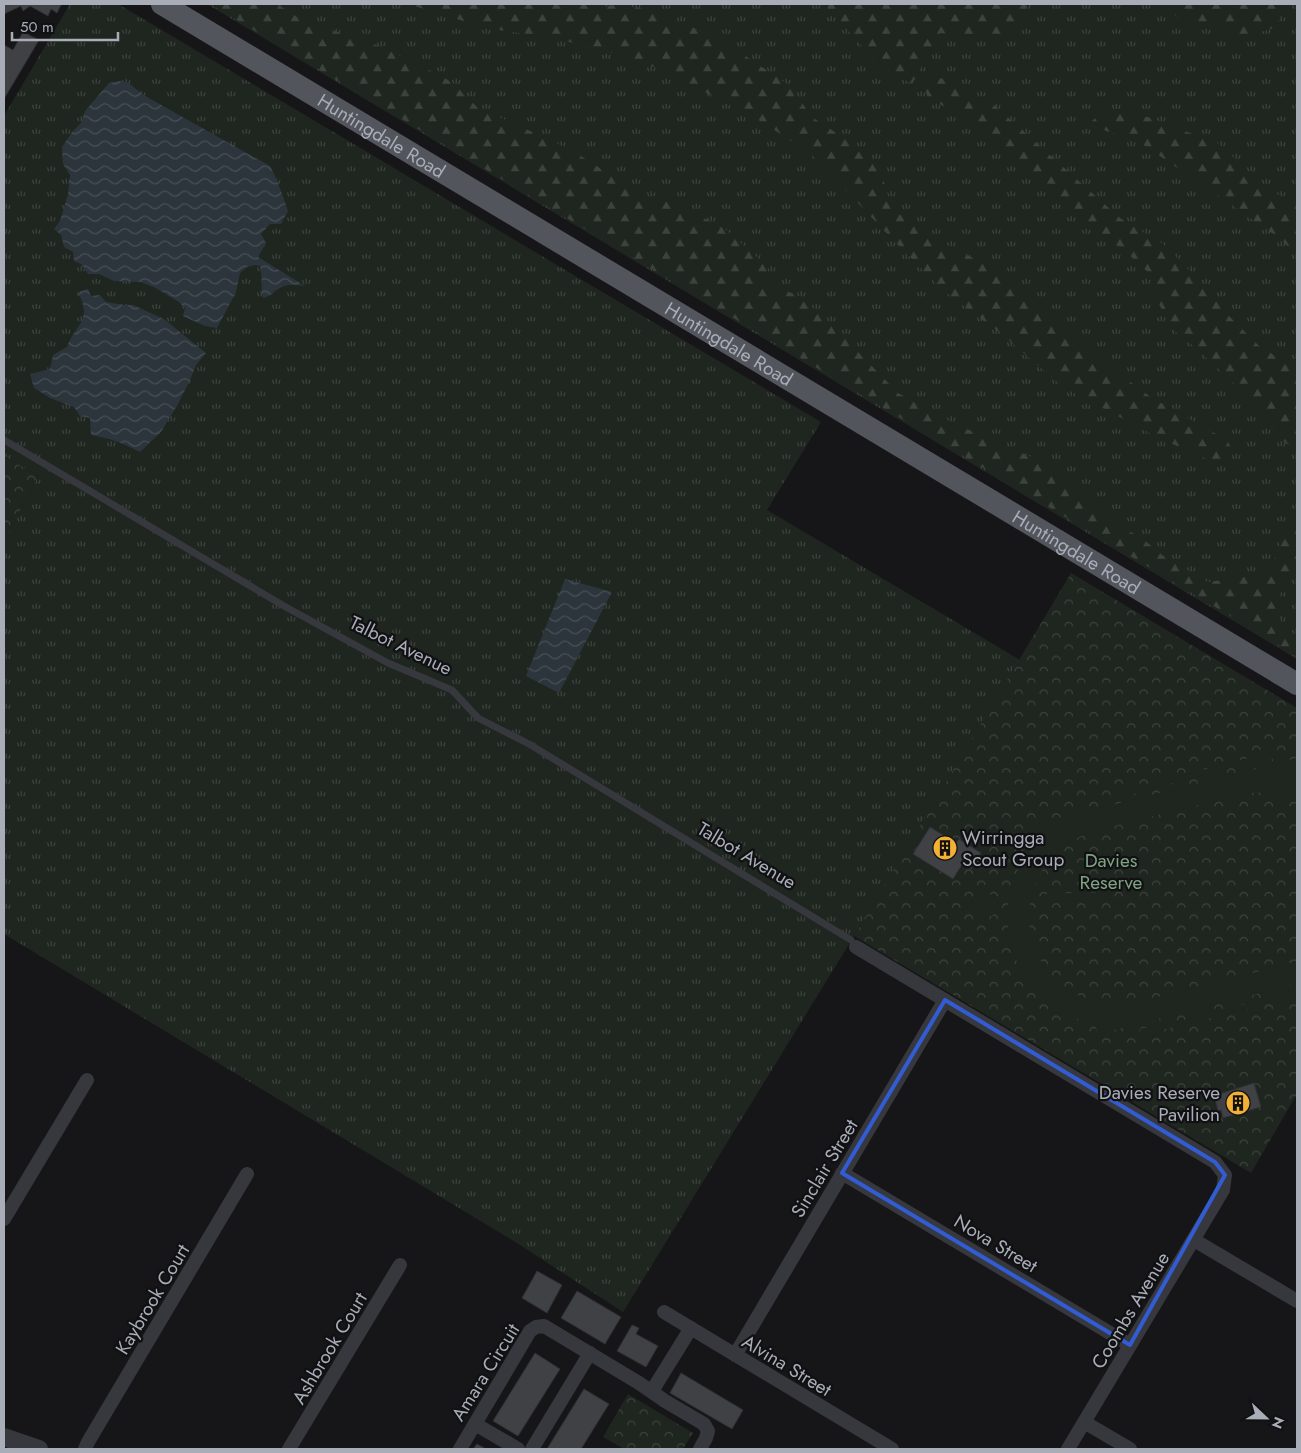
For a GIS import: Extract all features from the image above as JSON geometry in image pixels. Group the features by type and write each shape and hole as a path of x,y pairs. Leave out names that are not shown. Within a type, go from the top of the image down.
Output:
{"main road":[{"name":"Huntingdale Road","path":"162,4 1297,684"}],"street":[{"name":"Talbot Avenue","path":"854,944 1215,1162 1225,1175 1223,1190"},
{"name":"Sinclair Street","path":"735,1355 945,1000"},
{"path":"4,1219 87,1080"},
{"name":"Nova Street","path":"842,1173 1130,1345"},
{"name":"Kaybrook Court","path":"85,1447 247,1174"},
{"name":"Coombs Avenue","path":"1068,1449 1223,1190"},
{"path":"1194,1240 1297,1301"},
{"name":"Ashbrook Court","path":"289,1449 400,1265"},
{"name":"Alvina Street","path":"664,1312 892,1449"},
{"name":"Amara Circuit","path":"460,1449 530,1331 536,1327 544,1326 704,1424 708,1431 700,1449"},
{"path":"652,1391 691,1328"},
{"path":"532,1449 590,1353"},
{"path":"1084,1422 1130,1449"},
{"path":"475,1424 518,1449"},
{"path":"9,1441 39,1449"}],"lane":[{"name":"Talbot Avenue","path":"4,440 284,606 388,663 452,690 478,718 529,744 854,944"}],"highlighted area":[{"path":"945,1000 1215,1162 1225,1175 1130,1345 842,1173"}],"green space":[{"path":"70,4 118,4 821,422 767,510 1020,660 854,936 623,1312 517,1243 4,934 4,543 38,476 4,456 4,116"},
{"path":"207,4 1297,4 1297,659"},
{"path":"210,4 277,4 305,22 367,41 412,61 452,82 480,110 511,122 573,151 639,193 675,204 724,228 768,267 767,277 773,285 801,297 829,322 898,393 957,425 1029,456 1068,476 1080,497 1107,518 1143,539 1162,555 1208,582 1258,575 1273,563 1283,534 1297,525 1297,567 1292,572 1277,600 1280,619 1297,637 1297,656"},
{"path":"408,4 601,4 607,7 617,4 649,10 719,38 790,86 812,117 841,136 872,162 885,184 892,211 912,220 949,246 995,269 1097,357 1152,398 1227,440 1232,450 1223,459 1207,459 1161,439 1063,387 999,332 945,292 813,156 764,123 663,70 598,48 540,36 486,28"},
{"path":"824,4 1029,4 1004,41 940,33 912,84 881,67"},
{"path":"1165,4 1280,4 1281,11 1277,27 1248,36 1229,34 1216,24 1206,27 1192,26 1177,17"},
{"path":"931,78 951,79 995,106 1120,218 1163,244 1199,280 1226,313 1258,345 1297,370 1297,451 1280,439 1242,391 1195,347 1172,329 1159,304 1150,274 1127,253 1075,215 1023,171 1015,157 989,132 928,98 925,89"},
{"path":"1103,112 1148,117 1219,144 1269,190 1297,204 1297,254 1276,236 1136,140 1106,131 1092,121"},
{"path":"4,456 38,476 4,543"},
{"name":"Davies Reserve","path":"1071,573 1297,708 1297,1094 1251,1173 854,936"},
{"path":"1269,748 1273,764 1297,758 1297,803 1273,794 1260,792 1246,793 1089,832 1056,853 1037,881 1029,912 1033,943 1047,970 1071,991 1103,1003 1142,1001 1297,961 1297,984 1098,1034 1095,1024 1066,1013 1053,1006 1041,996 1019,967 1009,932 1008,914 1009,896 1014,879 1026,855 1041,838 1037,824 1256,769 1254,762 1121,797 1119,789 1135,785 1136,787 1253,757 1253,752"},
{"path":"985,892 995,898 998,909 994,910 993,915 985,919 977,914 976,910 970,910 974,898"},
{"path":"1110,892 1111,900 1046,902 1046,894"},
{"path":"1289,991 1291,1000 1275,1004 1274,1002 1158,1031 1158,1034 1142,1038 1140,1029 1156,1025 1157,1027 1273,997 1273,995"},
{"path":"628,1394 693,1433 683,1449 624,1449 603,1437"}],"water":[{"path":"120,81 129,83 147,97 270,166 288,211 281,224 270,224 261,234 266,243 258,257 305,286 286,285 263,298 260,266 247,267 240,273 236,292 217,328 205,326 183,316 185,308 179,302 154,287 140,282 114,281 99,274 88,274 81,264 74,261 73,252 64,247 61,235 54,229 60,221 68,194 70,175 63,164 62,147 81,123 85,111 109,83"},
{"path":"88,289 91,296 100,295 106,302 133,305 164,319 206,353 196,365 178,404 161,432 140,452 116,441 91,435 90,418 80,416 74,407 50,398 34,388 30,374 50,369 53,355 67,347 83,317 84,310 78,292"},
{"path":"565,579 612,592 559,693 526,676"}],"building":[{"path":"4,4 61,5 57,13 51,9 48,16 30,6 23,11 21,6 4,14"},
{"path":"23,32 39,40 4,99 4,45 13,50"},
{"name":"Wirringga Scout Group","path":"930,827 956,843 959,839 981,853 971,869 963,863 953,879 913,854"},
{"name":"Davies Reserve Pavilion","path":"1254,1083 1261,1107 1223,1118 1221,1110 1218,1111 1215,1099 1220,1098 1219,1094"},
{"path":"537,1271 562,1285 547,1313 522,1298"},
{"path":"577,1291 621,1317 605,1344 561,1318"},
{"path":"632,1325 639,1328 636,1334 658,1346 646,1367 617,1351"},
{"path":"535,1353 560,1369 518,1436 493,1421"},
{"path":"681,1373 743,1410 732,1429 670,1393"},
{"path":"584,1389 609,1404 581,1449 547,1449"},
{"path":"477,1444 486,1449 473,1449"}],"place":[{"name":"Wirringga Scout Group","path":"945,848"},
{"name":"Davies Reserve Pavilion","path":"1238,1103"}]}
